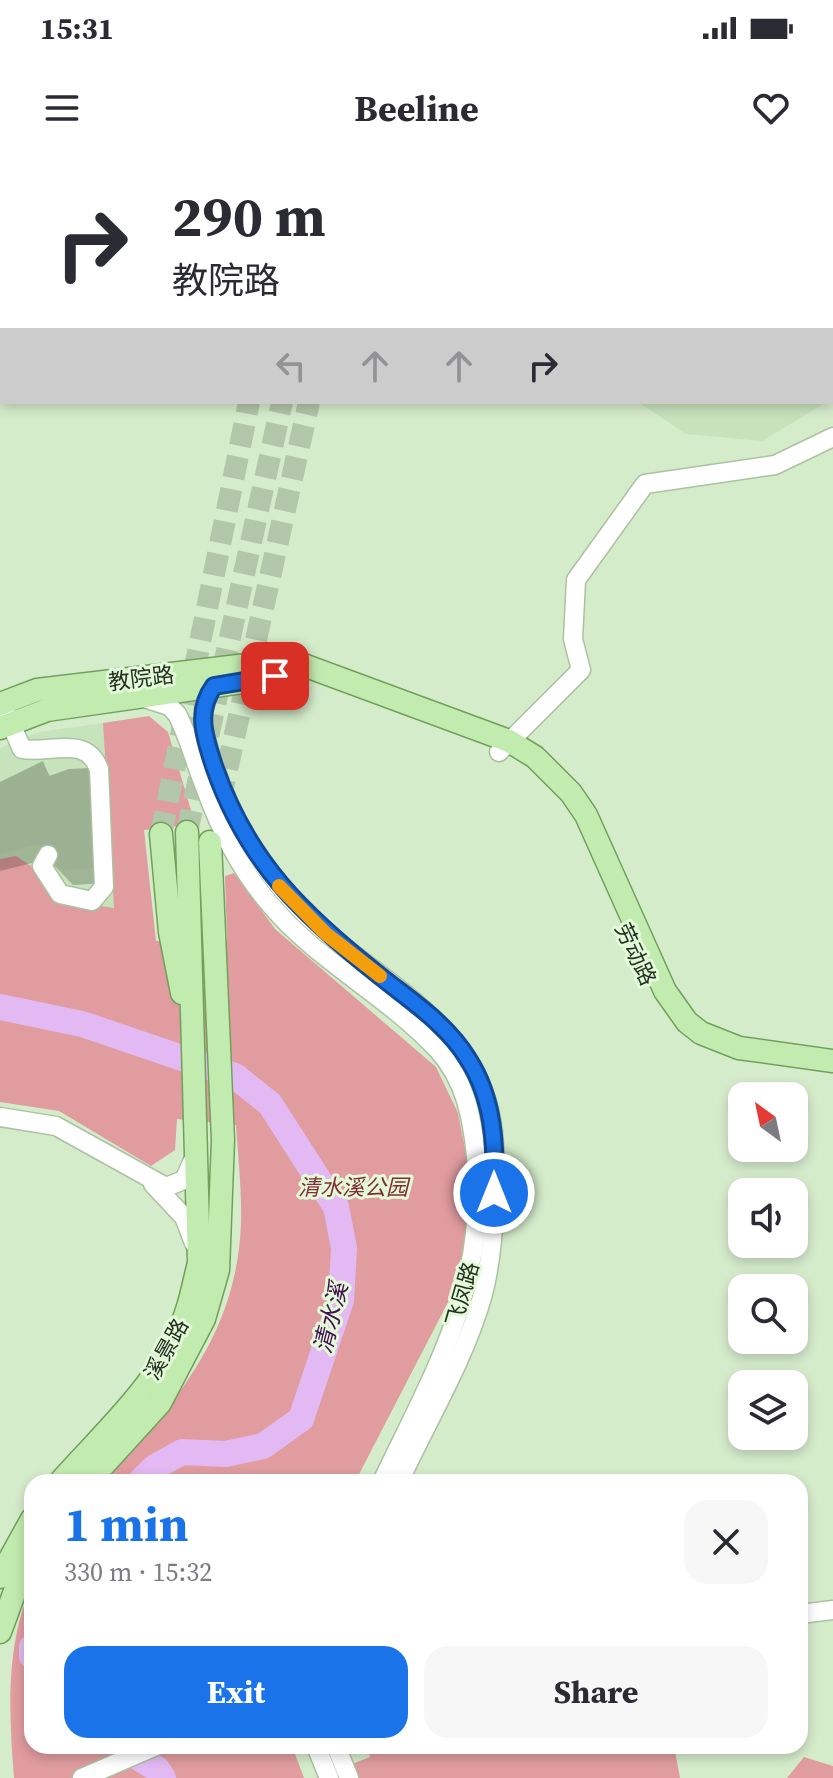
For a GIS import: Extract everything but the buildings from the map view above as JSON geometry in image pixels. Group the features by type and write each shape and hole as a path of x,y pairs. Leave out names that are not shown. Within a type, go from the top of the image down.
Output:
{"main road":[{"name":"教院路","path":"3,714 37,690 264,663 298,663 504,746"},
{"name":"教院路","path":"3,714 293,676 504,746"},
{"name":"劳动路","path":"504,746 555,775 586,815 665,991 687,1022 701,1033 739,1048 833,1061"},
{"name":"劳动路","path":"504,746 561,800 655,995 679,1030 711,1053 833,1074"},
{"path":"181,933 187,832"},
{"path":"161,834 181,933"},
{"name":"溪景路","path":"95,1474 160,1403 204,1319 218,1270 222,1232 223,1140 210,842"},
{"name":"溪景路","path":"67,1474 143,1389 158,1366 187,1313 199,1263 194,1049 181,933"},
{"path":"0,1577 24,1534"},
{"path":"0,1632 24,1567"}],"street":[{"path":"504,746 581,670 573,639 576,580 645,484 775,465 833,437"},
{"name":"飞凤路","path":"214,686 205,698 203,730 226,796 262,864 303,913 454,1039 480,1081 488,1106 495,1161 494,1206 483,1295 456,1362 403,1474"},
{"name":"飞凤路","path":"141,698 158,701 177,714 214,813 246,874 268,903 313,948 439,1051 462,1087 471,1113 478,1191 474,1256 467,1291 442,1355 386,1474"},
{"path":"3,714 22,749 77,747 93,757 99,769 98,821 104,887 96,900 64,896 56,891 42,866 48,855"},
{"path":"0,1117 56,1126 151,1181 184,1217 192,1231 199,1263"},
{"path":"151,1181 175,1186 191,1170 197,1144"},
{"path":"808,1613 833,1610"},
{"path":"82,1778 138,1754"},
{"path":"319,1754 329,1778"},
{"path":"339,1754 349,1778"}],"shaded area":[{"path":"641,404 824,404 762,441 686,434"},
{"path":"103,723 114,908 53,898 16,856 0,859 0,748 39,732"}],"green space":[{"name":"清水溪公园","path":"149,716 168,732 195,824 144,830 156,941 227,940 225,876 234,873 275,929 436,1067 458,1113 467,1159 468,1215 460,1279 359,1474 112,1474 178,1394 215,1333 237,1263 241,1223 236,1125 177,1119 175,1150 151,1166 59,1111 0,1102 0,859 16,856 34,868 53,898 114,908 103,723"},
{"path":"24,1605 24,1754 295,1754 304,1778 14,1778 11,1680"},
{"path":"369,1754 676,1754 680,1778 316,1778 370,1757"},
{"path":"804,1757 833,1766 833,1778 787,1778"}],"waterway":[{"name":"清水溪","path":"0,1007 82,1024 235,1076 270,1104 336,1207 344,1248 341,1300 301,1419 263,1446 226,1454 182,1452 148,1474"},
{"name":"清水溪","path":"133,1754 157,1769 163,1778"}],"tunnel":[{"path":"161,834 249,404"},
{"path":"187,832 282,404"},
{"path":"220,801 309,404"}],"slow traffic":[{"path":"279,886 325,933 380,976"}],"route":[{"path":"275,676 214,686 205,698 203,730 220,783 245,836 282,890 325,933 435,1020 469,1059 488,1106 495,1161 494,1193"}]}
